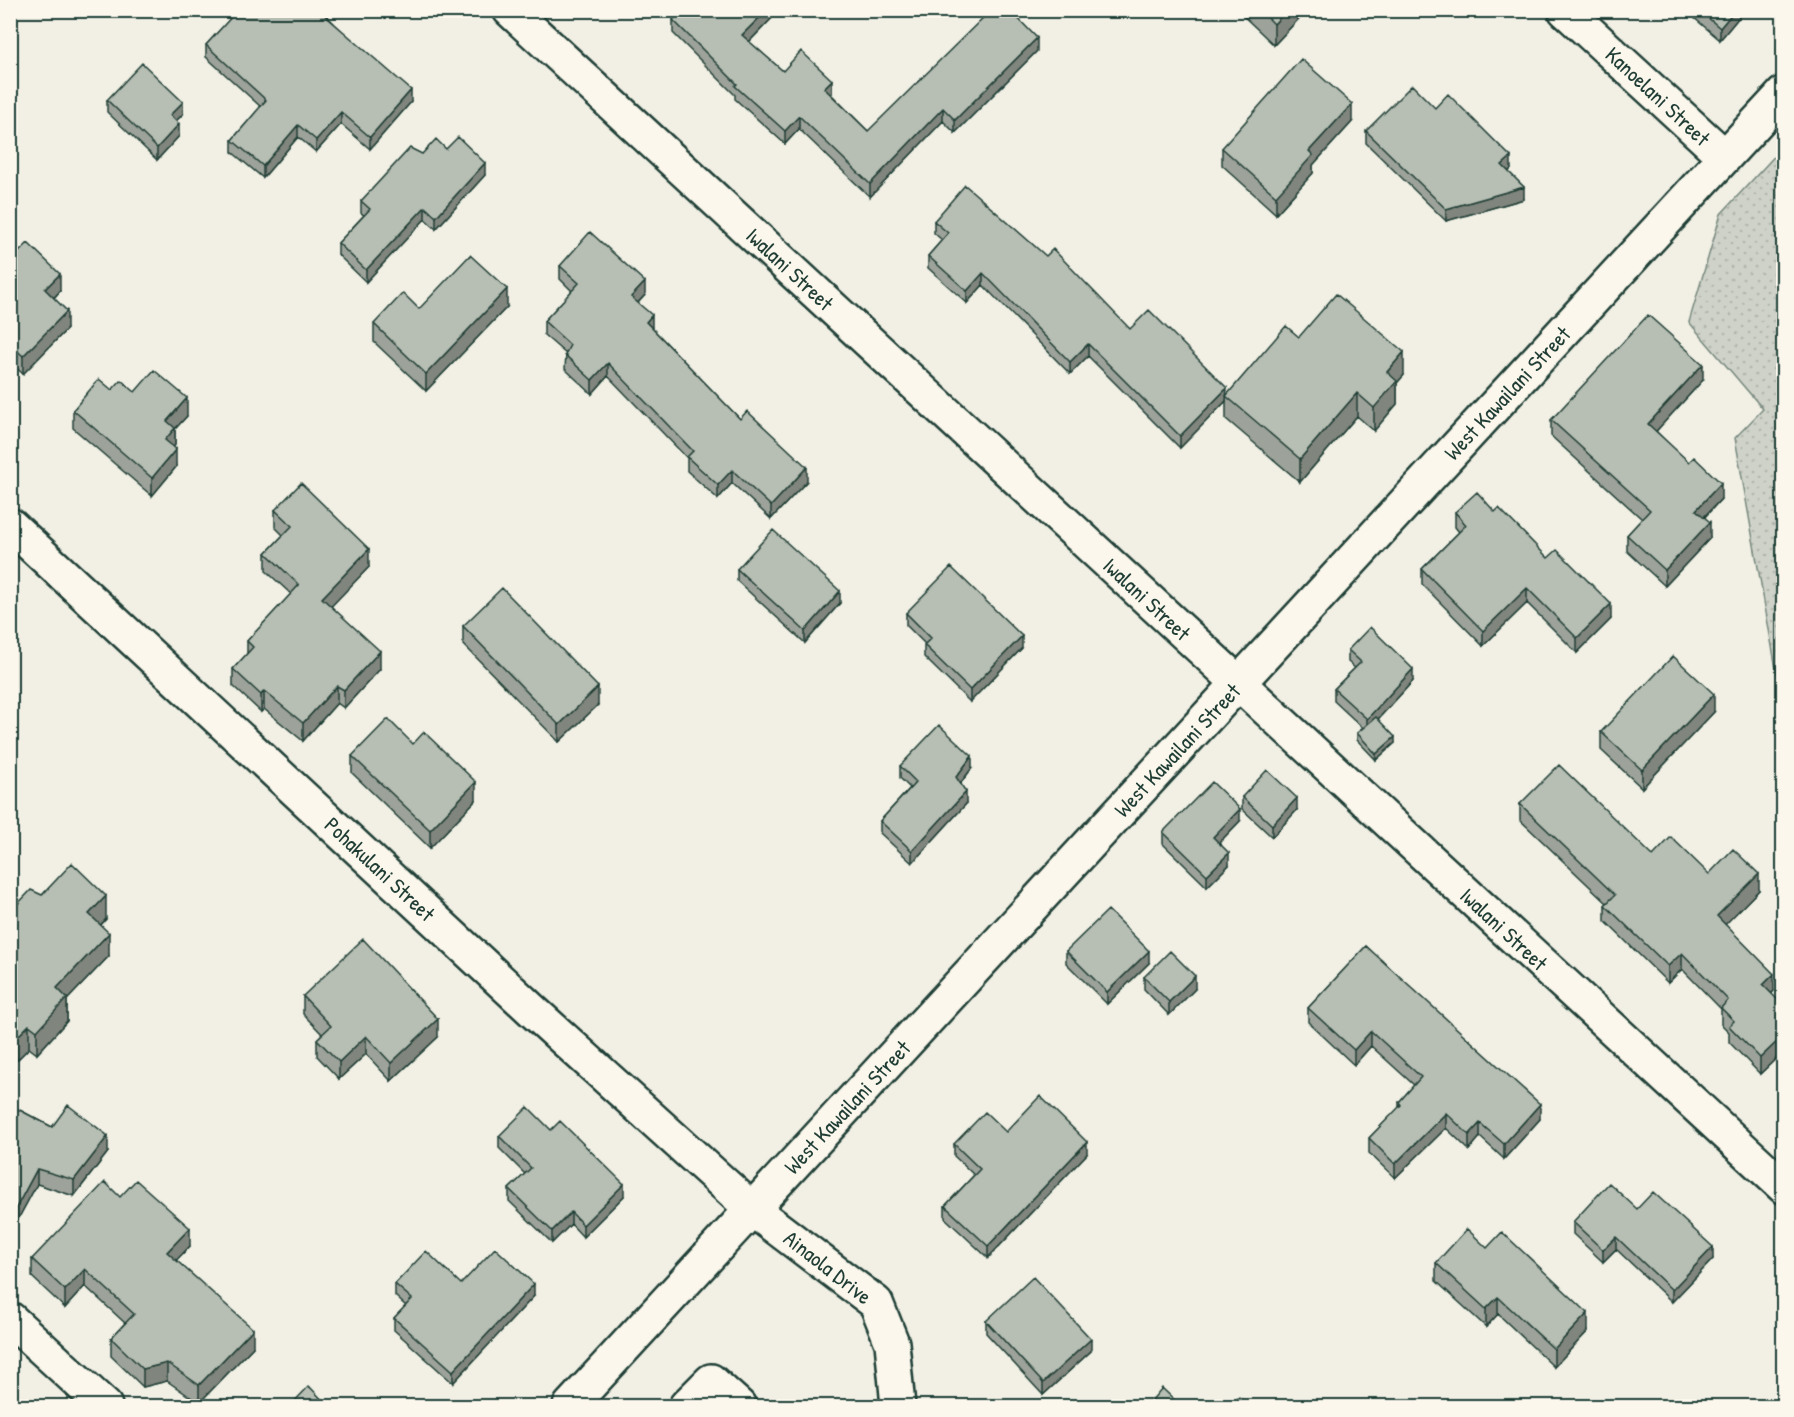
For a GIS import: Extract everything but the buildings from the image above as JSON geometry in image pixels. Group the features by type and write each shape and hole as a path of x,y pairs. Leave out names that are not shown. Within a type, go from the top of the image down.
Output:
{"street":[{"name":"Iwalani Street","path":"510,10 1784,1188"},
{"name":"Kanoelani Street","path":"1565,10 1725,157"},
{"name":"West Kawailani Street","path":"579,1403 753,1210 1784,93"},
{"name":"Pohakulani Street","path":"10,525 525,1004 753,1210"},
{"name":"Ainaola Drive","path":"753,1210 876,1302 892,1343 898,1407"},
{"path":"10,1319 105,1407"},
{"path":"686,1407 711,1381 739,1407"}],"shaded area":[{"path":"1783,147 1783,700 1735,438 1763,409 1689,322 1721,214"}]}
